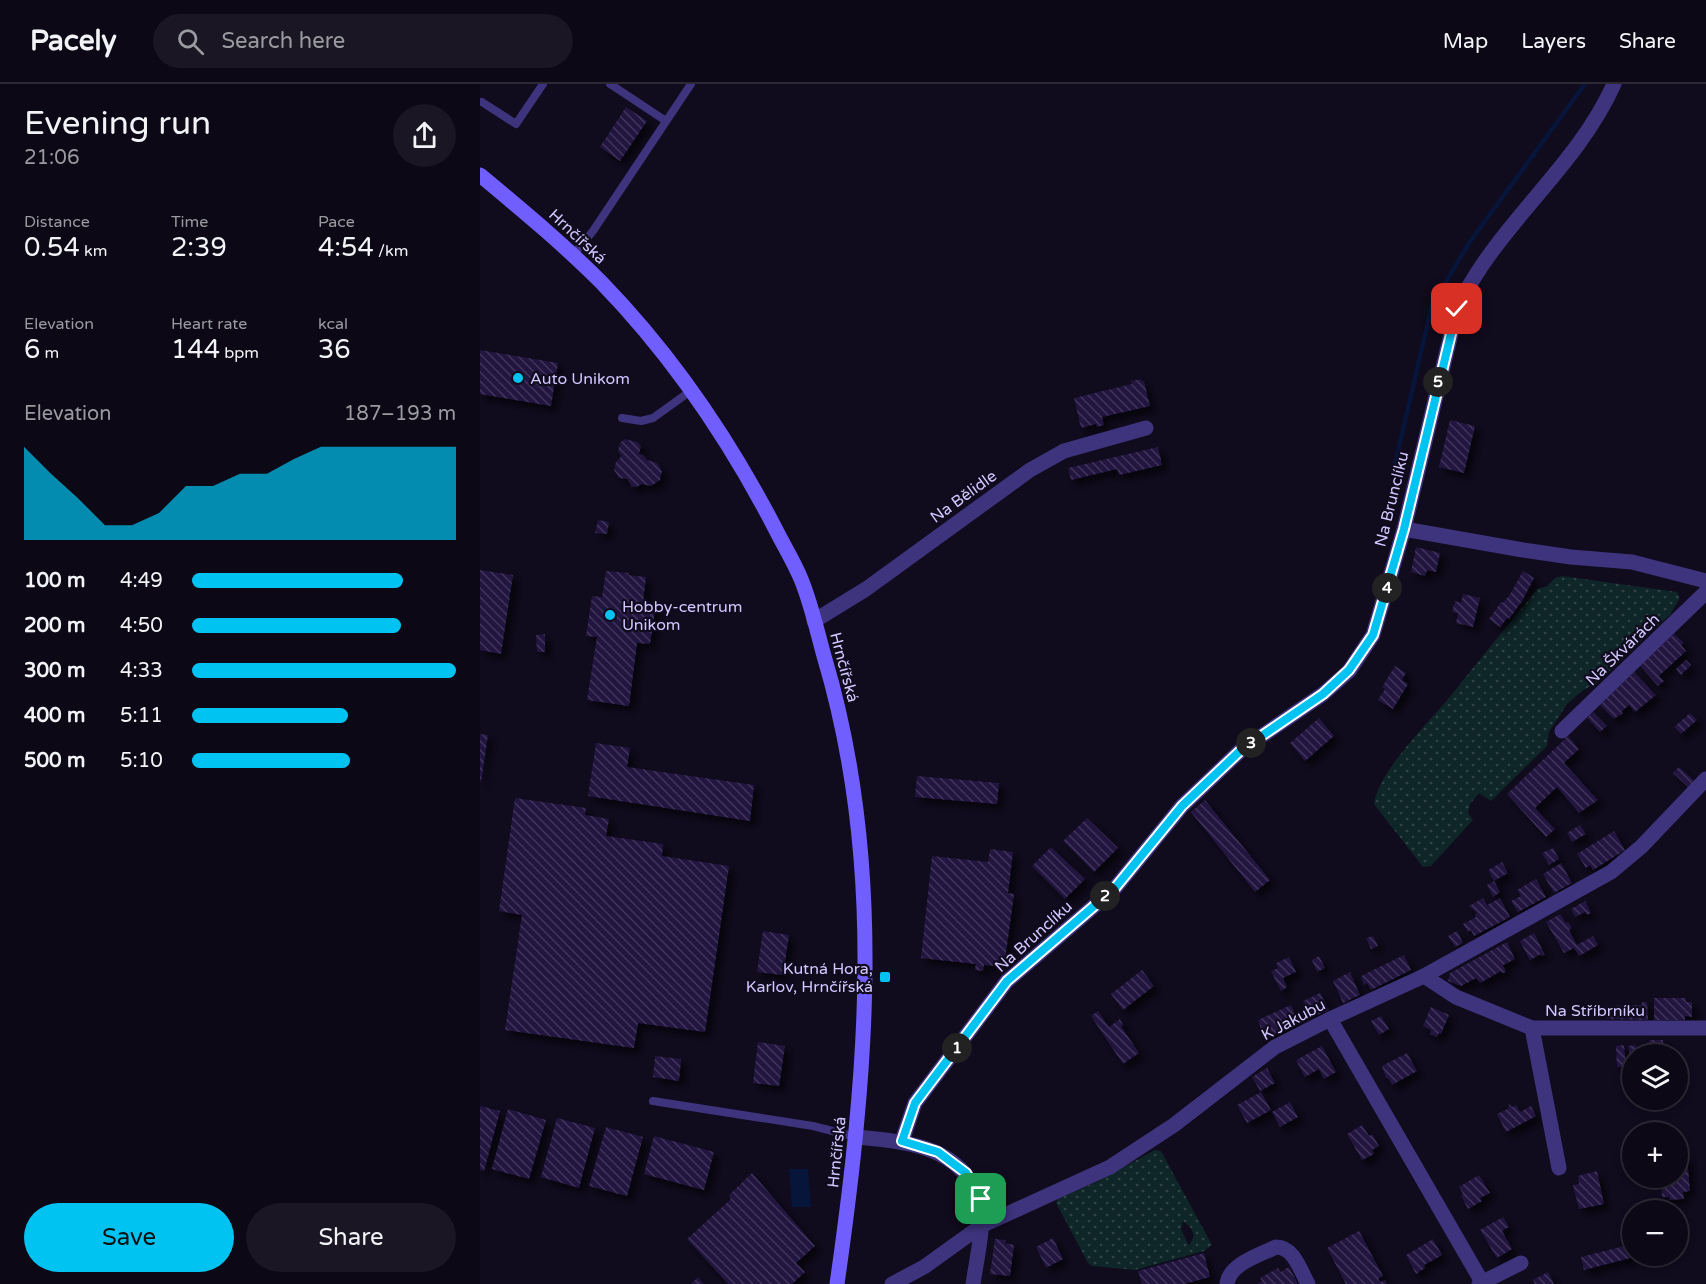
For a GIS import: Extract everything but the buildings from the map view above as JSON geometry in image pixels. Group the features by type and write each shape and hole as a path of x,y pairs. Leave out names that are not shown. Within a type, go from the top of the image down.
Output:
{"main road":[{"name":"Hrnčířská","path":"481,179 573,255 610,292 693,390 758,495 802,581 832,682 852,771 861,837 865,914 865,996 856,1137 837,1284"}],"street":[{"name":"Na Brunclíku","path":"902,1141 915,1103 1007,981 1115,888 1182,806 1241,750 1323,694 1349,670 1373,635 1404,529 1457,309 1465,291 1493,248 1559,171 1580,142 1614,84"},
{"name":"Na Bělidle","path":"814,621 866,589 1030,470 1064,451 1146,428"},
{"path":"1404,529 1571,557 1632,561 1706,582"},
{"name":"Na Škvárách","path":"1562,731 1706,592"},
{"name":"K Jakubu","path":"892,1284 924,1267 981,1226 1110,1167 1174,1125 1275,1047 1424,976 1611,872 1641,847 1706,779"},
{"name":"Na Stříbrníku","path":"1424,976 1456,997 1532,1028 1706,1028"},
{"path":"1330,1019 1480,1283 1521,1263"},
{"path":"1532,1028 1559,1168"},
{"path":"856,1137 902,1141 938,1152 966,1173 981,1199 981,1226 973,1284"},
{"path":"1227,1284 1227,1278 1233,1270 1276,1247 1282,1247 1292,1253 1308,1284"}],"lane":[{"path":"482,102 516,124 543,84"},
{"path":"609,84 666,122"},
{"path":"573,255 593,231 691,84"},
{"path":"622,418 641,421 653,418 693,390"},
{"path":"653,1101 813,1126 856,1137"}],"green space":[{"path":"1562,576 1677,592 1680,598 1670,615 1628,652 1600,681 1582,691 1567,704 1549,732 1547,746 1491,801 1479,793 1470,804 1468,813 1473,820 1431,866 1423,867 1374,804 1378,791 1405,749 1538,588 1546,587 1555,578"},
{"path":"1155,1150 1161,1151 1212,1245 1204,1251 1135,1270 1092,1266 1088,1263 1056,1203 1058,1199 1096,1182","holes":["1183,1221 1191,1228 1194,1236 1189,1246 1181,1229"]}],"water":[{"path":"789,1169 808,1169 811,1207 792,1207"}],"waterway":[{"path":"1394,468 1432,305 1469,243 1585,84"}],"place":[{"name":"Auto Unikom","path":"518,378"},
{"name":"Hobby-centrum Unikom","path":"610,615"},
{"name":"Kutná Hora, Karlov, Hrnčířská","path":"885,977"}],"route":[{"path":"981,1199 966,1173 938,1152 902,1141 915,1103 1007,981 1115,888 1182,806 1241,750 1323,694 1349,670 1373,635 1404,529 1457,309"}]}
